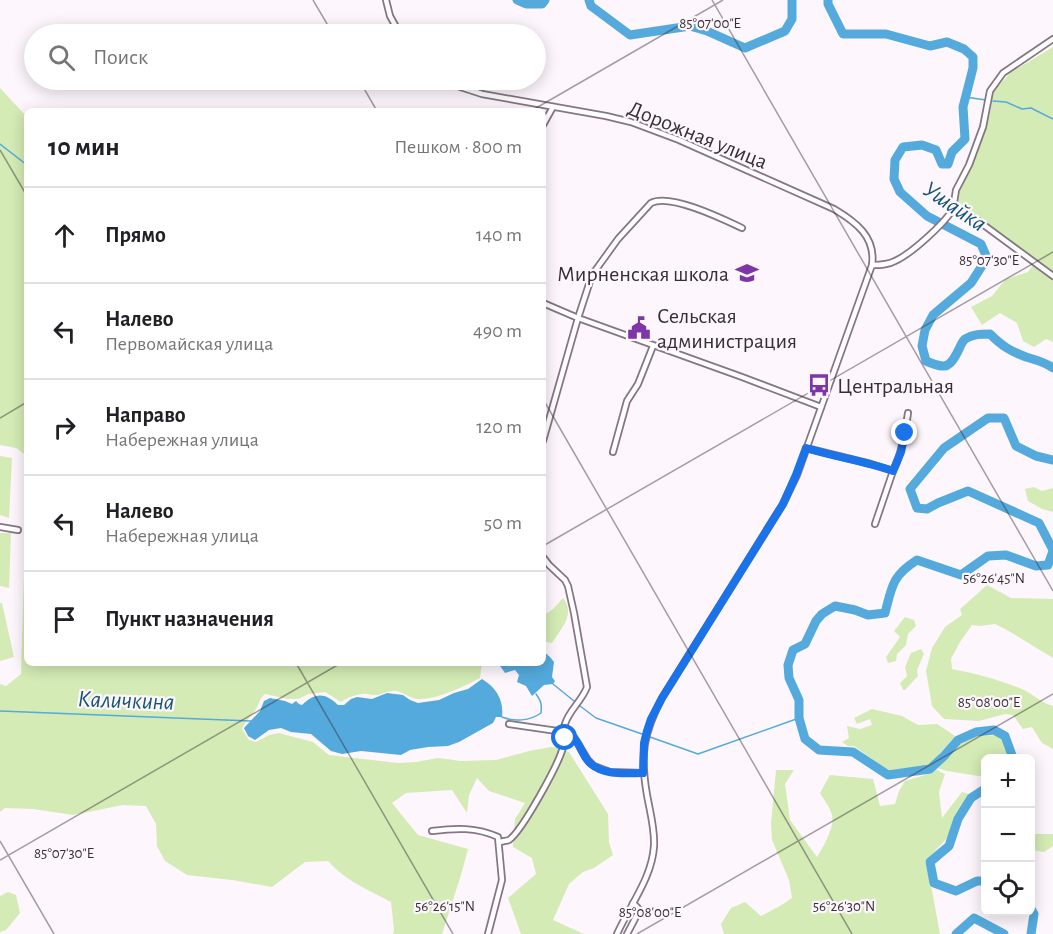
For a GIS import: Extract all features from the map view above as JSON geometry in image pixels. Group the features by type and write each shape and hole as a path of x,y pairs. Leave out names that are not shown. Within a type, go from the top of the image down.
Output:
{"street":[{"path":"386,0 394,24"},
{"path":"617,934 649,871 654,844 643,773 644,743 651,719 783,504 796,475 872,265 884,265 897,261 933,231 951,212 956,189 969,165 983,127 990,91 1003,73 1053,39"},
{"name":"Дорожная улица","path":"470,90 606,116 679,140 834,209 849,218 862,229 872,247 872,265"},
{"path":"546,120 553,107"},
{"path":"546,430 592,275 618,239 651,203 666,200 712,214 742,228"},
{"path":"951,212 970,216 1053,276"},
{"path":"546,304 821,407"},
{"path":"613,452 627,401 638,384 653,346"},
{"path":"875,524 901,452 908,413"},
{"path":"806,448 893,471"},
{"path":"0,527 18,530"},
{"path":"500,842 509,839 518,829 551,778 563,747 565,724 585,693 586,687 568,586 546,562"},
{"path":"509,724 564,732 574,737 594,766 610,772 643,773"},
{"path":"432,831 450,828 484,831 498,837 502,880 488,934"},
{"path":"627,934 638,913 638,908 633,903"}],"green space":[{"path":"1053,47 1053,342 1046,339 1034,347 1023,341 1017,323 1000,313 982,325 971,307 992,296 1006,279 1028,272 1036,261 985,223 957,207 955,199 990,112 993,92 1010,73"},
{"path":"0,88 24,114 24,454 16,448 0,445"},
{"path":"0,456 12,458 9,518 0,515"},
{"path":"1034,487 1042,491 1053,488 1053,512 1028,501 1025,489"},
{"path":"0,533 11,533 9,588 0,586"},
{"path":"24,574 24,666 482,666 480,678 432,698 414,698 389,691 375,695 357,695 341,702 325,692 309,694 298,699 265,694 242,729 249,740 256,742 279,733 313,742 329,755 398,763 438,758 461,761 496,760 551,747 569,752 608,814 609,842 613,855 594,868 583,872 569,884 553,920 584,934 521,934 508,898 536,874 532,858 513,847 515,819 525,803 489,791 477,778 469,795 467,813 452,790 406,793 392,803 418,835 468,849 442,934 393,934 391,902 350,880 328,861 305,862 272,887 187,875 165,861 157,846 156,824 146,806 123,805 73,815 33,809 5,808 0,812 0,684 6,686 21,674"},
{"path":"987,585 1011,598 1053,599 1053,658 995,624 972,625 951,659 952,669 1007,683 1053,706 1053,749 1042,743 1032,727 1023,729 1013,715 1005,714 979,721 944,719 932,706 926,671 932,648 945,627 962,615 960,609"},
{"path":"563,598 567,604 568,616 552,643 546,642 546,613"},
{"path":"0,603 2,603 14,657 0,661"},
{"path":"905,617 914,620 916,626 908,634 906,645 897,654 896,661 888,663 886,657 900,637 894,631"},
{"path":"921,649 924,654 917,670 918,676 903,690 900,683 907,676 905,667 911,653"},
{"path":"872,709 902,716 918,725 937,724 955,736 929,766 890,772 854,746 848,746 842,742 849,738 847,726 860,729 872,725 870,719 857,724 854,718"},
{"path":"996,735 1004,739 1010,754 981,754 981,776 937,768 958,744 970,737"},
{"path":"935,769 945,774 939,792 942,818 962,792 969,794 947,838 925,862 940,934 724,934 721,924 731,908 745,902 761,916 792,898 789,880 772,840 771,824 776,770 794,770 785,784 790,820 817,857 832,825 831,812 820,793 830,775 873,779 880,806 895,804 905,781 925,775"},
{"path":"1035,834 1053,834 1053,846 1044,852 1035,851"},
{"path":"8,892 16,895 20,913 6,930 0,932 0,896"}],"water":[{"path":"546,654 554,662 552,677 555,681 553,684 544,685 532,696 526,686 517,682 519,675 515,670 505,673 500,666 546,666"},
{"path":"482,679 492,686 498,695 502,706 502,717 496,717 493,723 448,746 410,750 401,755 361,751 342,754 331,751 311,734 291,732 281,728 269,730 255,740 248,736 244,728 260,711 264,701 270,698 292,704 296,701 302,705 316,696 325,696 338,705 344,705 357,697 372,699 387,693 403,695 418,703 439,700 468,689"}],"waterway":[{"name":"Ушайка","path":"517,0 526,4 542,4 545,0"},
{"name":"Ушайка","path":"589,0 591,6 630,35 690,26 745,48 785,31 792,19 792,0"},
{"name":"Ушайка","path":"828,0 843,34 886,34 930,46 947,42 964,49 973,57 973,68 963,107 965,139 952,152 948,164 942,164 936,150 922,145 903,147 895,160 894,179 900,192 927,216 981,244 987,258 971,283 933,315 925,330 922,346 926,361 939,366 947,365 965,339 974,335 990,334 1011,350 1053,368"},
{"path":"965,97 986,100"},
{"path":"993,101 1006,102 1022,109 1031,108 1053,119"},
{"path":"0,144 24,163"},
{"name":"Ушайка","path":"1053,460 1036,456 1016,446 1004,418 988,418 944,448 910,489 917,508 927,509 968,491 1039,523 1053,550"},
{"name":"Ушайка","path":"1012,754 1005,736 994,730 976,732 958,740 930,769 888,775 853,752 819,750 805,739 799,718 799,700 789,678 788,665 793,650 805,644 816,621 835,606 868,615 885,613 894,582 902,571 917,560 961,575 988,556 1006,555 1036,566 1048,565 1053,551"},
{"name":"Каличкина","path":"553,684 574,701"},
{"name":"Каличкина","path":"502,717 522,720 541,713 541,703 536,694"},
{"name":"Каличкина","path":"580,706 596,718 642,734"},
{"name":"Каличкина","path":"0,711 251,721"},
{"name":"Каличкина","path":"650,737 698,754 799,718"},
{"name":"Ушайка","path":"981,791 971,798 958,819 949,846 930,862 934,883 956,891 981,881"},
{"name":"Ушайка","path":"1031,934 1034,916"},
{"name":"Ушайка","path":"956,934 974,918 1004,934"}],"place":[{"name":"Мирненская школа","path":"747,273"},
{"name":"Сельская администрация","path":"639,328"},
{"name":"Центральная","path":"819,385"}],"route":[{"path":"565,738 564,732 571,735 591,764 598,768 610,772 643,773 644,743 651,719 783,504 806,448 893,471 901,452 905,433"}]}
